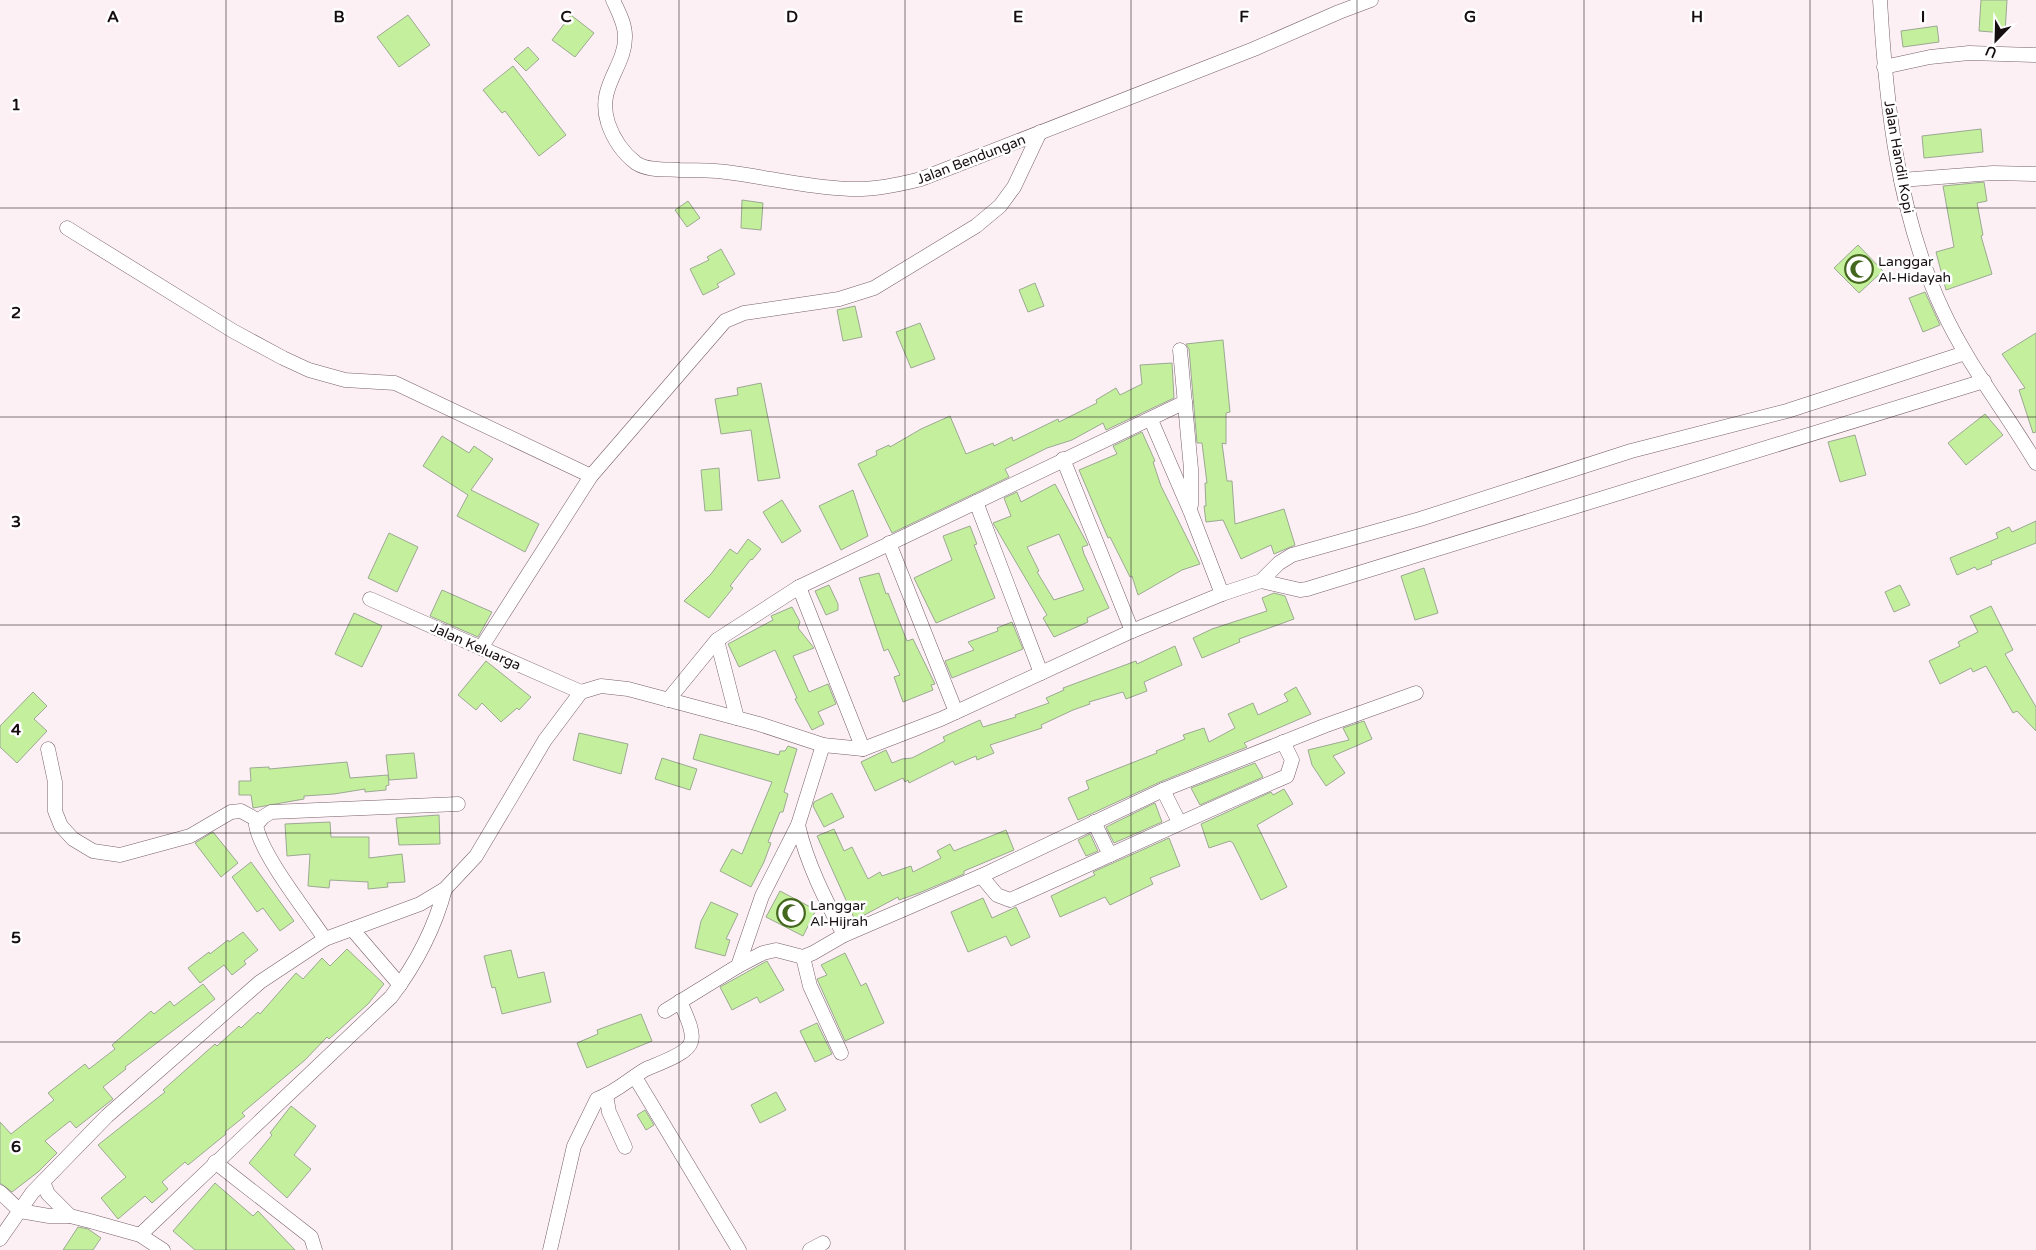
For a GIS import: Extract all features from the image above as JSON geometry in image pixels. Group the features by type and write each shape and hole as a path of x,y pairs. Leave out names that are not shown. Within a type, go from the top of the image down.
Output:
{"street":[{"name":"Jalan Bendungan","path":"613,0 622,20 625,36 604,107 608,124 618,145 636,163 650,168 724,172 787,182 851,189 890,186 921,179 1254,49 1371,0"},
{"name":"Jalan Handil Kopi","path":"1880,0 1884,67 1904,201 1929,278 1943,311 1965,353 2036,463"},
{"path":"1884,67 1930,57 1969,53 2036,55"},
{"path":"481,648 591,476 725,321 744,313 839,299 874,288 976,226 1000,206 1014,187 1040,132"},
{"path":"1901,180 1993,173 2036,174"},
{"path":"67,228 233,331 283,358 309,370 345,380 395,383 591,476"},
{"path":"1180,350 1191,469 1191,513"},
{"path":"0,1239 43,1182 107,1116 260,982 325,939 420,904 444,889 476,856 545,740 567,708 581,692 601,686 628,690 737,718 823,745 862,749 956,712 1132,632 1222,594 1261,581 1279,563 1292,556 1420,519 1631,452 1786,411 1965,353"},
{"path":"1261,581 1300,590 1984,380"},
{"path":"668,700 717,640 799,587 1063,459 1151,420 1185,402"},
{"path":"1151,420 1191,513 1222,594"},
{"path":"1063,459 1132,632"},
{"path":"976,502 1041,673"},
{"path":"888,543 956,712"},
{"path":"799,587 862,749"},
{"name":"Jalan Keluarga","path":"370,599 581,692"},
{"path":"717,640 737,718"},
{"path":"665,1011 762,953 776,950 803,957 844,934 982,876 1162,790 1283,742 1416,693"},
{"path":"982,876 997,895 1010,900 1179,822 1287,776 1292,760 1283,742"},
{"path":"738,966 762,896 798,825 823,745"},
{"path":"48,749 55,782 55,811 61,826 73,839 93,851 120,855 190,836 231,812 241,811 259,821"},
{"path":"1162,790 1179,822"},
{"path":"325,939 282,876 258,833 256,825 259,821 272,812 300,809 458,804"},
{"path":"1094,822 1110,855"},
{"path":"798,825 803,849 844,934"},
{"path":"140,1235 391,997 412,970 439,910 444,889"},
{"path":"352,929 400,985"},
{"path":"803,957 810,986 841,1053"},
{"path":"550,1250 574,1146 597,1099 690,1046 692,1040 690,1030 680,1001"},
{"path":"635,1077 739,1250"},
{"path":"606,1095 609,1112 625,1147"},
{"path":"215,1162 311,1237 316,1250"},
{"path":"43,1182 48,1194 70,1216"},
{"path":"0,1192 20,1211 49,1216 70,1216 140,1235 163,1250"},
{"path":"810,1250 823,1243"}],"building":[{"path":"1981,0 2007,0 2005,33 1979,31"},
{"path":"408,15 430,45 399,67 377,37"},
{"path":"571,15 594,33 575,57 552,40"},
{"path":"1937,26 1939,42 1903,47 1901,31"},
{"path":"528,47 539,59 526,71 514,59"},
{"path":"513,66 566,135 539,156 505,111 502,113 483,90"},
{"path":"1981,129 1983,152 1924,158 1922,136"},
{"path":"1984,182 1987,201 1977,203 1983,235 1981,236 1992,274 1946,290 1936,252 1954,247 1943,186"},
{"path":"742,200 763,203 761,230 741,228"},
{"path":"688,201 700,218 687,227 675,210"},
{"name":"Langgar Al-Hidayah","path":"1858,245 1883,271 1859,293 1834,268"},
{"path":"721,249 735,274 717,284 719,287 703,295 690,269 709,260 707,257"},
{"path":"1035,283 1044,306 1028,312 1019,290"},
{"path":"1925,292 1940,325 1923,332 1909,298"},
{"path":"855,306 862,337 843,341 837,310"},
{"path":"920,323 935,359 911,368 896,332"},
{"path":"2036,333 2036,432 2033,433 2019,390 2025,388 2002,354"},
{"path":"1223,340 1230,412 1226,413 1226,444 1222,443 1227,481 1232,481 1235,524 1284,509 1295,545 1274,554 1271,545 1241,559 1223,520 1206,522 1204,506 1206,506 1205,483 1207,483 1202,443 1197,443 1189,349 1186,344"},
{"path":"1172,363 1174,398 1106,430 1103,423 1072,440 1047,448 1005,469 1009,477 892,533 858,464 877,455 876,451 889,445 890,447 921,429 950,416 966,454 993,443 994,446 1012,437 1013,441 1058,419 1059,422 1097,403 1096,400 1116,388 1120,395 1142,384 1140,365"},
{"path":"761,383 780,478 758,481 751,430 721,434 715,399 738,395 737,388"},
{"path":"1985,414 2003,435 1966,465 1948,443"},
{"path":"1142,432 1155,461 1153,462 1161,486 1200,564 1182,570 1138,595 1132,576 1130,577 1110,537 1108,538 1079,470 1117,454 1113,446"},
{"path":"1855,435 1866,475 1840,482 1828,442"},
{"path":"442,436 469,453 474,446 493,459 471,490 539,524 525,552 457,516 468,495 423,466"},
{"path":"719,468 722,510 705,511 701,470"},
{"path":"1055,484 1088,545 1082,547 1084,554 1109,608 1087,618 1088,622 1054,637 1043,618 1047,615 993,523 1011,516 1004,498 1017,492 1021,502","holes":["1059,534 1084,590 1054,600 1037,572 1039,571 1027,547"]},
{"path":"853,490 868,536 841,550 819,506"},
{"path":"782,500 801,531 782,543 763,512"},
{"path":"2036,521 2036,543 1991,561 1992,564 1977,570 1975,567 1957,575 1950,558 1998,538 1996,533 2009,527 2012,532"},
{"path":"970,526 977,544 974,545 995,598 936,623 914,578 952,560 943,536"},
{"path":"389,533 418,547 397,592 368,578"},
{"path":"748,539 761,549 730,586 733,588 709,618 684,601 711,574 730,549 737,554"},
{"path":"1424,568 1438,613 1415,620 1401,576"},
{"path":"879,573 886,594 888,593 907,641 913,639 935,684 931,685 933,690 903,702 894,677 900,675 888,649 884,651 859,578"},
{"path":"829,585 838,604 838,610 826,615 815,591"},
{"path":"1900,585 1910,605 1894,612 1885,592"},
{"path":"442,590 492,612 478,637 430,616"},
{"path":"1274,593 1285,596 1294,619 1239,639 1240,642 1202,658 1193,638 1212,629 1267,611 1262,598"},
{"path":"1991,606 2013,650 2005,654 2036,707 2036,731 2017,711 2013,713 1986,666 1973,672 1971,668 1940,684 1929,661 1960,646 1958,642 1978,632 1970,616"},
{"path":"792,607 800,622 798,628 814,648 793,656 809,692 828,684 836,704 818,712 824,724 812,730 795,699 797,698 775,650 739,667 728,644 773,620 771,616"},
{"path":"354,613 382,626 362,667 335,654"},
{"path":"1012,622 1023,649 952,678 945,661 974,650 968,642 998,631 997,628"},
{"path":"1175,646 1182,665 1144,682 1147,691 1126,699 1123,692 1089,702 1090,704 1041,725 1042,728 990,745 994,753 977,760 976,756 955,765 953,761 909,783 908,780 905,782 903,778 875,791 861,762 886,750 892,763 912,758 945,741 943,737 980,720 983,727 1016,717 1015,715 1049,703 1046,698 1064,690 1063,688 1136,661 1137,664"},
{"path":"486,661 531,697 519,710 517,708 501,722 482,703 476,710 458,695"},
{"path":"1296,687 1311,714 1244,743 1247,747 1160,782 1078,820 1068,798 1089,789 1086,781 1157,753 1156,751 1185,739 1183,735 1204,728 1209,742 1235,728 1228,714 1253,703 1258,715 1288,701 1284,694"},
{"path":"33,692 47,706 34,719 47,731 17,763 0,747 0,726"},
{"path":"1364,721 1372,739 1333,756 1345,773 1326,786 1312,765 1308,750 1349,740 1343,728"},
{"path":"579,733 628,744 621,774 573,760"},
{"path":"700,734 779,755 780,751 785,751 788,746 797,749 784,792 788,794 783,812 780,812 768,842 771,843 764,862 751,887 720,871 732,849 742,854 772,782 693,759"},
{"path":"414,753 417,778 389,780 386,755"},
{"path":"662,758 697,769 690,790 655,779"},
{"path":"347,762 350,778 388,775 389,785 386,786 386,790 365,792 365,789 304,796 304,799 253,808 251,795 239,795 239,781 251,781 250,768 269,767 269,769"},
{"path":"1255,763 1263,777 1200,805 1191,788"},
{"path":"1284,789 1293,804 1257,825 1287,887 1261,900 1233,843 1230,841 1209,848 1201,824 1271,792 1273,795"},
{"path":"832,793 844,817 824,827 813,806 814,802"},
{"path":"1155,803 1162,822 1114,843 1106,827"},
{"path":"439,815 440,844 399,845 396,818"},
{"path":"330,822 331,837 369,837 369,858 402,854 405,882 387,883 388,887 368,889 368,882 330,880 329,888 308,886 310,854 287,856 285,824"},
{"path":"834,829 844,851 852,847 868,879 880,872 882,876 911,866 913,872 941,858 937,851 950,844 954,851 1006,830 1014,850 919,893 899,900 898,897 855,920 817,836"},
{"path":"213,832 238,863 221,877 195,843"},
{"path":"1090,834 1098,851 1086,856 1078,840"},
{"path":"1169,838 1180,866 1150,878 1153,884 1110,905 1105,897 1060,917 1051,896 1095,875 1093,872"},
{"path":"251,862 294,921 280,931 263,908 257,912 232,877"},
{"name":"Langgar Al-Hijrah","path":"780,891 816,910 803,936 766,917"},
{"path":"983,898 992,918 1016,907 1030,937 1011,946 1006,936 968,952 951,912"},
{"path":"711,902 738,914 726,939 730,940 725,956 695,948 701,921"},
{"path":"243,932 258,950 244,961 246,964 232,975 224,965 200,983 188,968 209,952 210,954 228,940 229,942"},
{"path":"347,949 384,984 368,1004 329,1039 327,1037 305,1060 242,1113 245,1116 225,1132 226,1134 188,1165 185,1162 162,1182 168,1189 152,1203 145,1196 118,1219 101,1198 126,1177 98,1145 165,1092 163,1090 215,1044 217,1046 258,1012 260,1014 296,973 303,979 322,958 330,966"},
{"path":"511,950 518,978 544,972 551,1002 502,1014 495,987 492,988 484,956"},
{"path":"845,953 861,986 866,983 884,1023 845,1041 817,979 827,975 821,965"},
{"path":"767,961 784,990 760,1003 757,997 732,1010 720,987"},
{"path":"203,984 215,999 125,1067 126,1069 103,1087 113,1099 76,1128 70,1121 45,1141 57,1153 38,1172 12,1192 0,1183 0,1122 11,1134 54,1100 48,1093 85,1064 89,1069 115,1049 112,1045 151,1011 154,1014 170,1001 174,1006"},
{"path":"641,1014 652,1041 587,1068 577,1043 598,1034 597,1030"},
{"path":"817,1023 832,1054 815,1062 800,1031"},
{"path":"776,1092 786,1110 760,1123 751,1105"},
{"path":"291,1106 316,1126 294,1155 311,1169 287,1198 249,1163 272,1135 270,1133"},
{"path":"645,1110 654,1125 646,1130 637,1115"},
{"path":"215,1183 253,1216 258,1211 295,1250 195,1250 173,1231"},
{"path":"78,1227 88,1229 101,1238 93,1250 63,1250"}],"place":[{"name":"Langgar Al-Hidayah","path":"1859,269"},
{"name":"Langgar Al-Hijrah","path":"791,913"}]}
